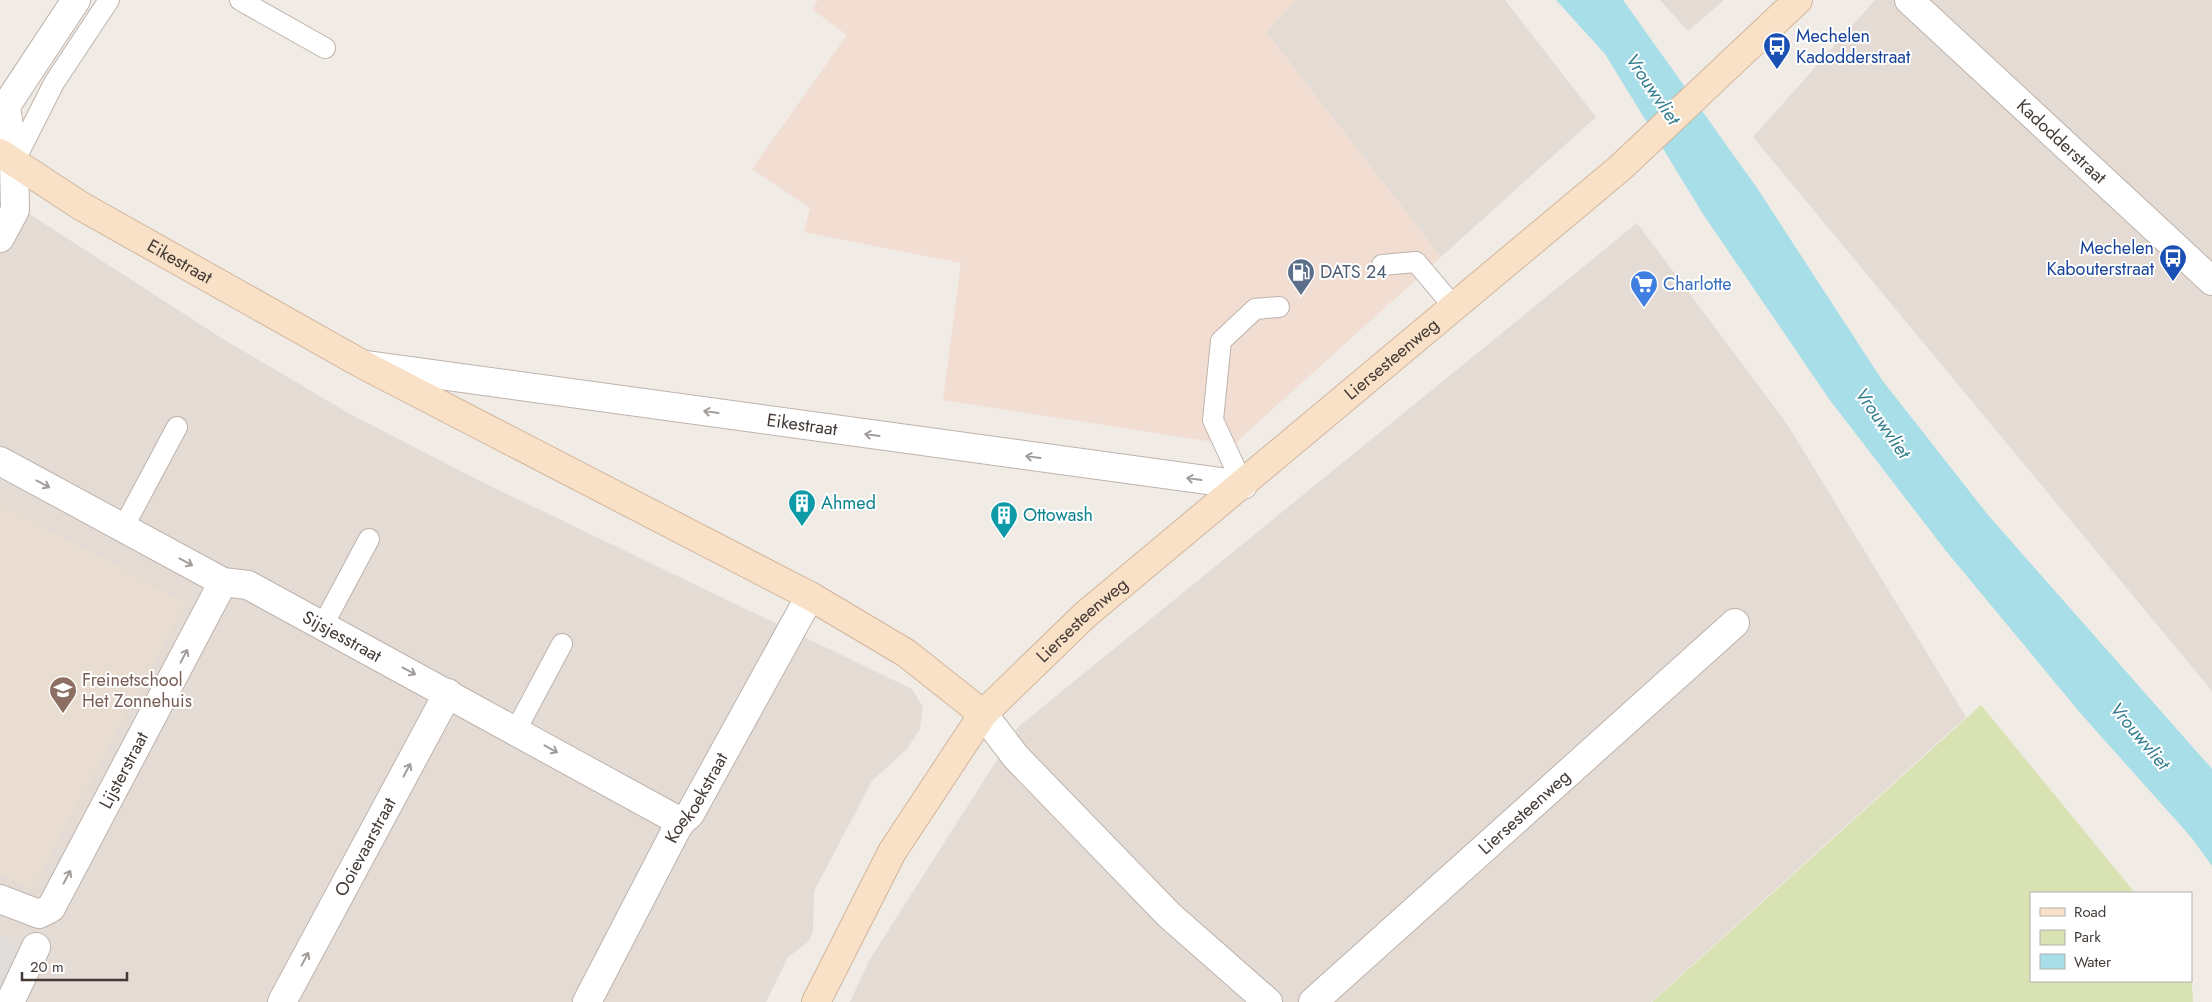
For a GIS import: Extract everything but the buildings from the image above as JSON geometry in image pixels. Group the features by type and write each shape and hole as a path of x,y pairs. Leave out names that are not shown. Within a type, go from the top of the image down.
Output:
{"main road":[{"name":"Liersesteenweg","path":"816,1002 892,852 983,714 1085,615 1243,486 1454,307 1552,227 1637,152 1798,0"},
{"name":"Eikestraat","path":"7,157 81,206 362,364 810,596 906,653 983,714"}],"street":[{"path":"0,238 15,210 7,157 6,106 76,0"},
{"name":"Kadodderstraat","path":"1909,0 2212,281"},
{"name":"Eikestraat","path":"362,364 1243,486"},
{"name":"Sijsjesstraat","path":"0,461 224,582 248,584 681,822"},
{"name":"Lijsterstraat","path":"1,903 39,914 51,908 224,582"},
{"name":"Koekoekstraat","path":"587,1002 681,822 690,814 810,596"},
{"name":"Liersesteenweg","path":"1314,1002 1735,623"},
{"name":"Ooievaarstraat","path":"282,1002 448,693"},
{"path":"983,714 1016,757 1169,915 1268,1002"},
{"path":"10,1002 36,947"}],"lane":[{"path":"7,157 109,0"},
{"path":"240,0 325,48"},
{"path":"1382,264 1416,262 1454,307"},
{"path":"1243,486 1213,420 1220,341 1255,309 1279,307"},
{"path":"123,528 177,426"},
{"path":"323,625 369,539"},
{"path":"516,730 562,644"}],"shaded area":[{"path":"818,0 1296,0 1266,32 1441,257 1233,445 943,400 961,263 804,232 810,208 752,169 847,35 812,9"},
{"path":"1296,0 1505,0 1596,117 1441,257 1266,32"},
{"path":"1660,0 1724,0 1688,31"},
{"path":"1875,0 2212,0 2212,691 1753,137"},
{"path":"0,195 223,339 350,414 478,480 912,689 923,707 920,729 907,749 872,781 814,891 813,932 808,942 788,957 766,1002 0,1002"},
{"path":"1637,223 1787,424 1966,717 1651,1002 850,1002 870,959 1018,727"},
{"name":"Freinetschool Het Zonnehuis","path":"0,503 187,603 31,890 0,873"},
{"path":"0,936 25,949 0,996"}],"green space":[{"path":"1981,705 2134,892 2030,892 2030,982 2192,982 2193,1002 1652,1002"}],"water":[{"name":"Vrouwvliet","path":"1556,0 1623,0 1757,188 1882,380 1988,515 2212,769 2212,866 2191,837 2082,715 1946,551 1829,399 1703,214 1605,54"}],"place":[{"name":"Mechelen Kadodderstraat","path":"1777,70"},
{"name":"Mechelen Kabouterstraat","path":"2173,282"},
{"name":"DATS 24","path":"1301,296"},
{"name":"Charlotte","path":"1644,308"},
{"name":"Ahmed","path":"802,527"},
{"name":"Ottowash","path":"1004,539"},
{"name":"Freinetschool Het Zonnehuis","path":"63,714"}]}
